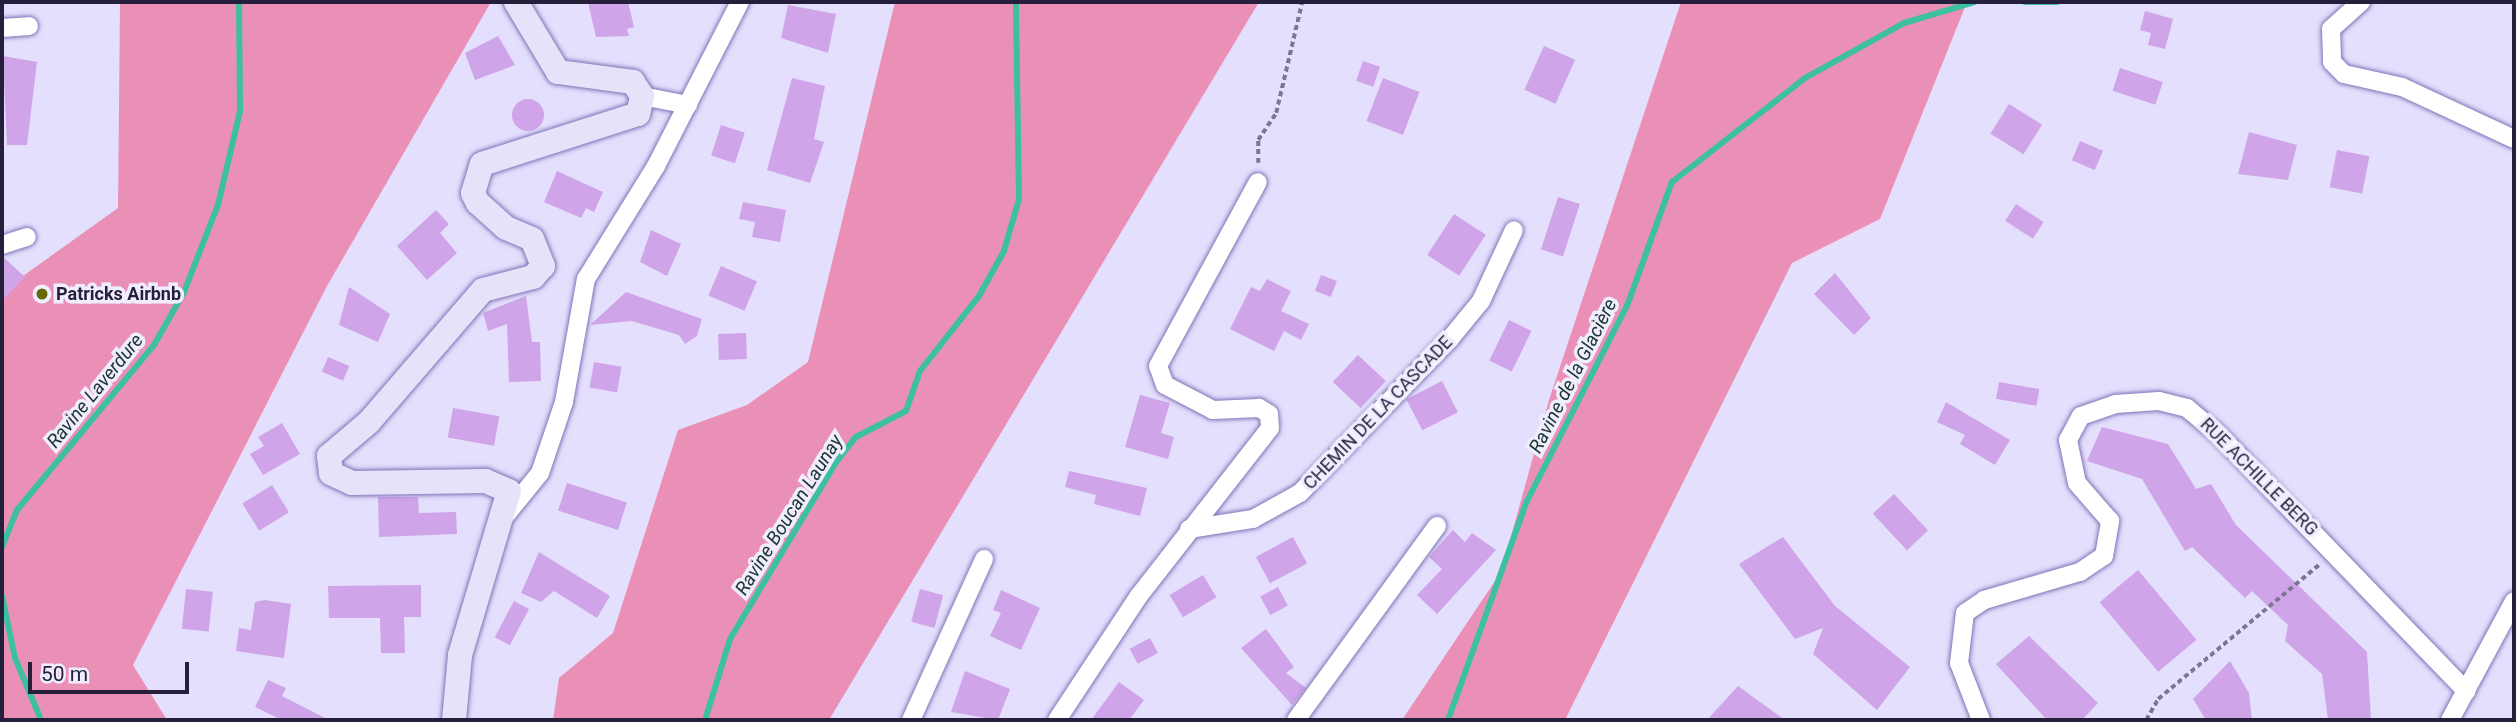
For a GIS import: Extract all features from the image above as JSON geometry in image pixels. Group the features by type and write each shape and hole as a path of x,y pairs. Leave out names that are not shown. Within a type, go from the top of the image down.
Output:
{"main road":[{"path":"454,720 460,655 505,516 509,491 486,481 352,483 331,473 329,456 369,422 483,290 533,277 543,266 532,239 506,228 478,203 475,174 482,164 621,123 638,114 642,96 623,79 558,72 516,2"}],"street":[{"path":"505,516 544,461 564,402 586,279 688,105 740,2"},
{"path":"2361,2 2331,29 2332,62 2344,74 2402,87 2514,139"},
{"path":"2,28 29,26"},
{"path":"642,96 688,105"},
{"path":"1057,720 1189,529 1263,442 1269,414 1213,410 1165,385 1160,358 1258,182"},
{"name":"CHEMIN DE LA CASCADE","path":"1189,529 1253,519 1300,493 1449,340 1480,301 1514,230"},
{"path":"2,245 27,237"},
{"name":"RUE ACHILLE BERG","path":"1981,720 1959,663 1965,614 1984,600 2041,585 2096,563 2109,545 2110,521 2077,483 2068,440 2081,416 2115,404 2159,401 2188,408 2334,552 2466,691"},
{"path":"1296,720 1437,526"},
{"path":"911,720 984,559"},
{"path":"2450,720 2514,601"}],"path":[{"path":"1258,182 1258,140 1276,113 1302,2"},
{"path":"2146,720 2158,699 2334,552"}],"shaded area":[{"path":"120,2 491,2 327,286 133,665 167,720 2,720 2,291 118,208"},
{"path":"895,2 1259,2 829,720 553,720 559,678 613,633 678,430 747,405 808,362"},
{"path":"1681,2 1967,2 1880,219 1792,263 1565,720 1402,720 1501,572 1549,400"}],"building":[{"path":"588,2 628,2 634,27 627,29 629,36 596,37"},
{"path":"788,5 836,14 828,53 781,38"},
{"path":"2145,11 2173,19 2165,49 2148,45 2151,33 2140,30"},
{"path":"498,36 515,65 475,80 465,53"},
{"path":"1544,46 1575,60 1556,104 1524,90"},
{"path":"3,56 37,62 27,145 7,145"},
{"path":"1363,61 1380,67 1373,87 1356,81"},
{"path":"2120,68 2163,82 2155,105 2113,91"},
{"path":"792,78 825,86 814,139 824,142 810,183 767,170"},
{"path":"1383,78 1419,92 1403,135 1367,121"},
{"path":"528,99 539,104 544,115 539,126 528,131 517,126 512,115 517,104"},
{"path":"2009,104 2042,125 2024,154 1990,134"},
{"path":"721,125 745,133 735,163 711,155"},
{"path":"2249,132 2297,145 2288,180 2238,174"},
{"path":"2080,141 2103,151 2095,170 2072,160"},
{"path":"2337,150 2369,156 2362,194 2330,187"},
{"path":"557,171 603,192 594,212 586,208 581,218 544,202"},
{"path":"1558,197 1580,204 1563,256 1541,249"},
{"path":"743,202 786,210 780,242 752,237 755,222 739,219"},
{"path":"2016,204 2044,222 2033,239 2005,221"},
{"path":"436,210 449,224 440,233 457,253 427,280 397,246"},
{"path":"1454,214 1486,235 1459,276 1427,255"},
{"path":"651,230 681,244 667,276 640,262"},
{"path":"2,256 25,277 2,301"},
{"path":"721,266 757,281 744,311 708,295"},
{"path":"1835,273 1871,318 1854,335 1814,294"},
{"path":"1321,275 1337,281 1331,297 1315,291"},
{"path":"1267,279 1291,291 1281,311 1309,324 1301,340 1284,331 1274,351 1230,329 1251,287 1260,291"},
{"path":"349,287 390,314 378,342 339,325"},
{"path":"626,292 702,319 697,336 685,344 679,335 632,321 590,325"},
{"path":"526,296 532,342 540,342 541,381 509,382 507,324 488,331 483,313"},
{"path":"1509,320 1531,331 1512,371 1489,360"},
{"path":"746,333 747,359 719,360 718,334"},
{"path":"1358,355 1386,381 1361,408 1333,382"},
{"path":"328,357 349,366 343,381 322,372"},
{"path":"594,362 622,367 617,392 589,388"},
{"path":"1442,381 1458,412 1422,430 1406,399"},
{"path":"1999,382 2039,389 2036,406 1996,399"},
{"path":"1140,395 1170,403 1161,433 1174,437 1168,459 1125,447"},
{"path":"1946,402 2010,440 1995,465 1960,444 1965,435 1937,422"},
{"path":"453,408 499,416 494,446 448,438"},
{"path":"282,423 300,454 263,475 250,454 264,446 258,437"},
{"path":"2102,427 2168,444 2196,489 2211,484 2236,525 2367,652 2371,720 2328,720 2322,674 2285,641 2288,625 2252,591 2245,598 2192,547 2185,551 2142,479 2087,461"},
{"path":"1069,471 1147,488 1140,516 1094,504 1096,495 1065,487"},
{"path":"567,483 627,502 618,530 558,511"},
{"path":"272,485 289,512 259,531 242,504"},
{"path":"1894,494 1928,531 1907,550 1873,514"},
{"path":"378,497 418,497 419,513 456,512 457,534 379,537"},
{"path":"1453,530 1465,542 1472,533 1496,550 1437,614 1417,595 1442,569 1429,557"},
{"path":"1293,537 1307,563 1270,583 1256,557"},
{"path":"1783,537 1835,606 1910,667 1877,710 1813,654 1823,628 1795,639 1739,564"},
{"path":"539,552 610,596 597,618 554,591 541,602 521,593"},
{"path":"2138,570 2196,640 2158,672 2100,602"},
{"path":"1203,575 1216,597 1183,617 1170,595"},
{"path":"421,585 421,617 404,617 405,653 381,653 380,618 329,618 328,586"},
{"path":"1278,587 1288,606 1270,615 1260,596"},
{"path":"186,589 213,592 209,632 182,629"},
{"path":"920,589 943,595 934,628 911,622"},
{"path":"1001,590 1040,608 1021,650 990,636 1001,613 993,610"},
{"path":"265,600 291,604 284,658 236,651 239,628 251,630 255,602"},
{"path":"514,601 529,609 510,645 495,637"},
{"path":"1266,629 1294,667 1286,673 1306,688 1292,705 1241,648"},
{"path":"2029,636 2098,703 2082,720 2047,720 1996,664"},
{"path":"1150,638 1158,653 1138,664 1130,649"},
{"path":"2230,661 2249,693 2252,720 2206,720 2193,699"},
{"path":"965,671 1010,689 998,720 951,712"},
{"path":"268,680 286,688 282,696 329,720 282,720 255,707"},
{"path":"1119,682 1144,700 1129,720 1091,720"},
{"path":"1738,686 1785,720 1707,720"}],"waterway":[{"name":"Ravine Laverdure","path":"2,547 17,510 154,345 184,292 218,205 240,111 239,2"},
{"name":"Ravine Boucan Launay","path":"705,720 730,639 837,461 856,437 906,411 920,371 979,296 1004,251 1019,199 1016,2"},
{"name":"Ravine de la Glacière","path":"1448,720 1527,501 1627,306 1672,182 1805,78 1904,23 1975,2"},
{"name":"Ravine de la Glacière","path":"2025,2 2057,2"},
{"name":"Ravine Laverdure","path":"2,596 15,658 41,720"}],"place":[{"name":"Patricks Airbnb","path":"42,294"}]}
